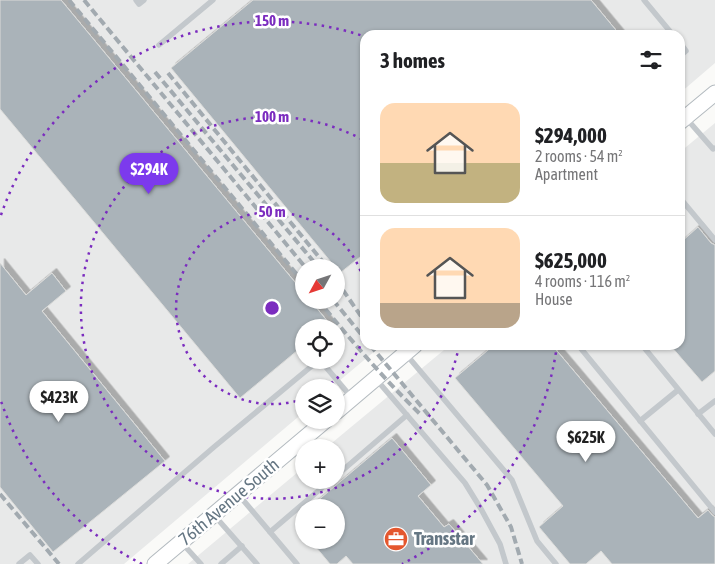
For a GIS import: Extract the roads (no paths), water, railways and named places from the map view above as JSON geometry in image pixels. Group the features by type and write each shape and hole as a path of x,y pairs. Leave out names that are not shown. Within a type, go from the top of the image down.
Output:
{"street":[{"path":"685,118 715,93"},
{"path":"345,404 409,350"},
{"name":"76th Avenue South","path":"155,564 315,429"}],"lane":[{"path":"136,0 139,4 144,0"},
{"path":"159,45 213,0"},
{"path":"644,0 669,30"},
{"path":"685,122 713,150 715,148"},
{"path":"685,204 715,240"},
{"path":"411,350 512,480 537,541 556,564"},
{"path":"582,350 715,512"},
{"path":"646,350 715,434"},
{"path":"78,564 214,447 309,369"},
{"path":"328,369 352,398"},
{"path":"376,378 465,483 500,544 506,564"},
{"path":"640,421 678,390"},
{"path":"698,414 715,401"},
{"path":"345,468 407,416"},
{"path":"270,532 320,489"},
{"path":"238,494 297,564"},
{"path":"214,514 257,564"},
{"path":"181,542 201,564"},
{"path":"221,564 242,546"},
{"path":"19,564 30,555 38,564"}],"railway":[{"path":"69,0 295,272"},
{"path":"84,0 299,259"},
{"path":"155,72 311,259"},
{"path":"168,73 321,259"},
{"path":"345,293 360,315"},
{"path":"326,309 360,350"},
{"path":"340,309 360,333"},
{"path":"360,350 420,414"},
{"path":"374,350 487,485 511,527 522,564"},
{"path":"0,494 59,564"}],"place":[{"name":"Transstar","path":"396,539"}]}
